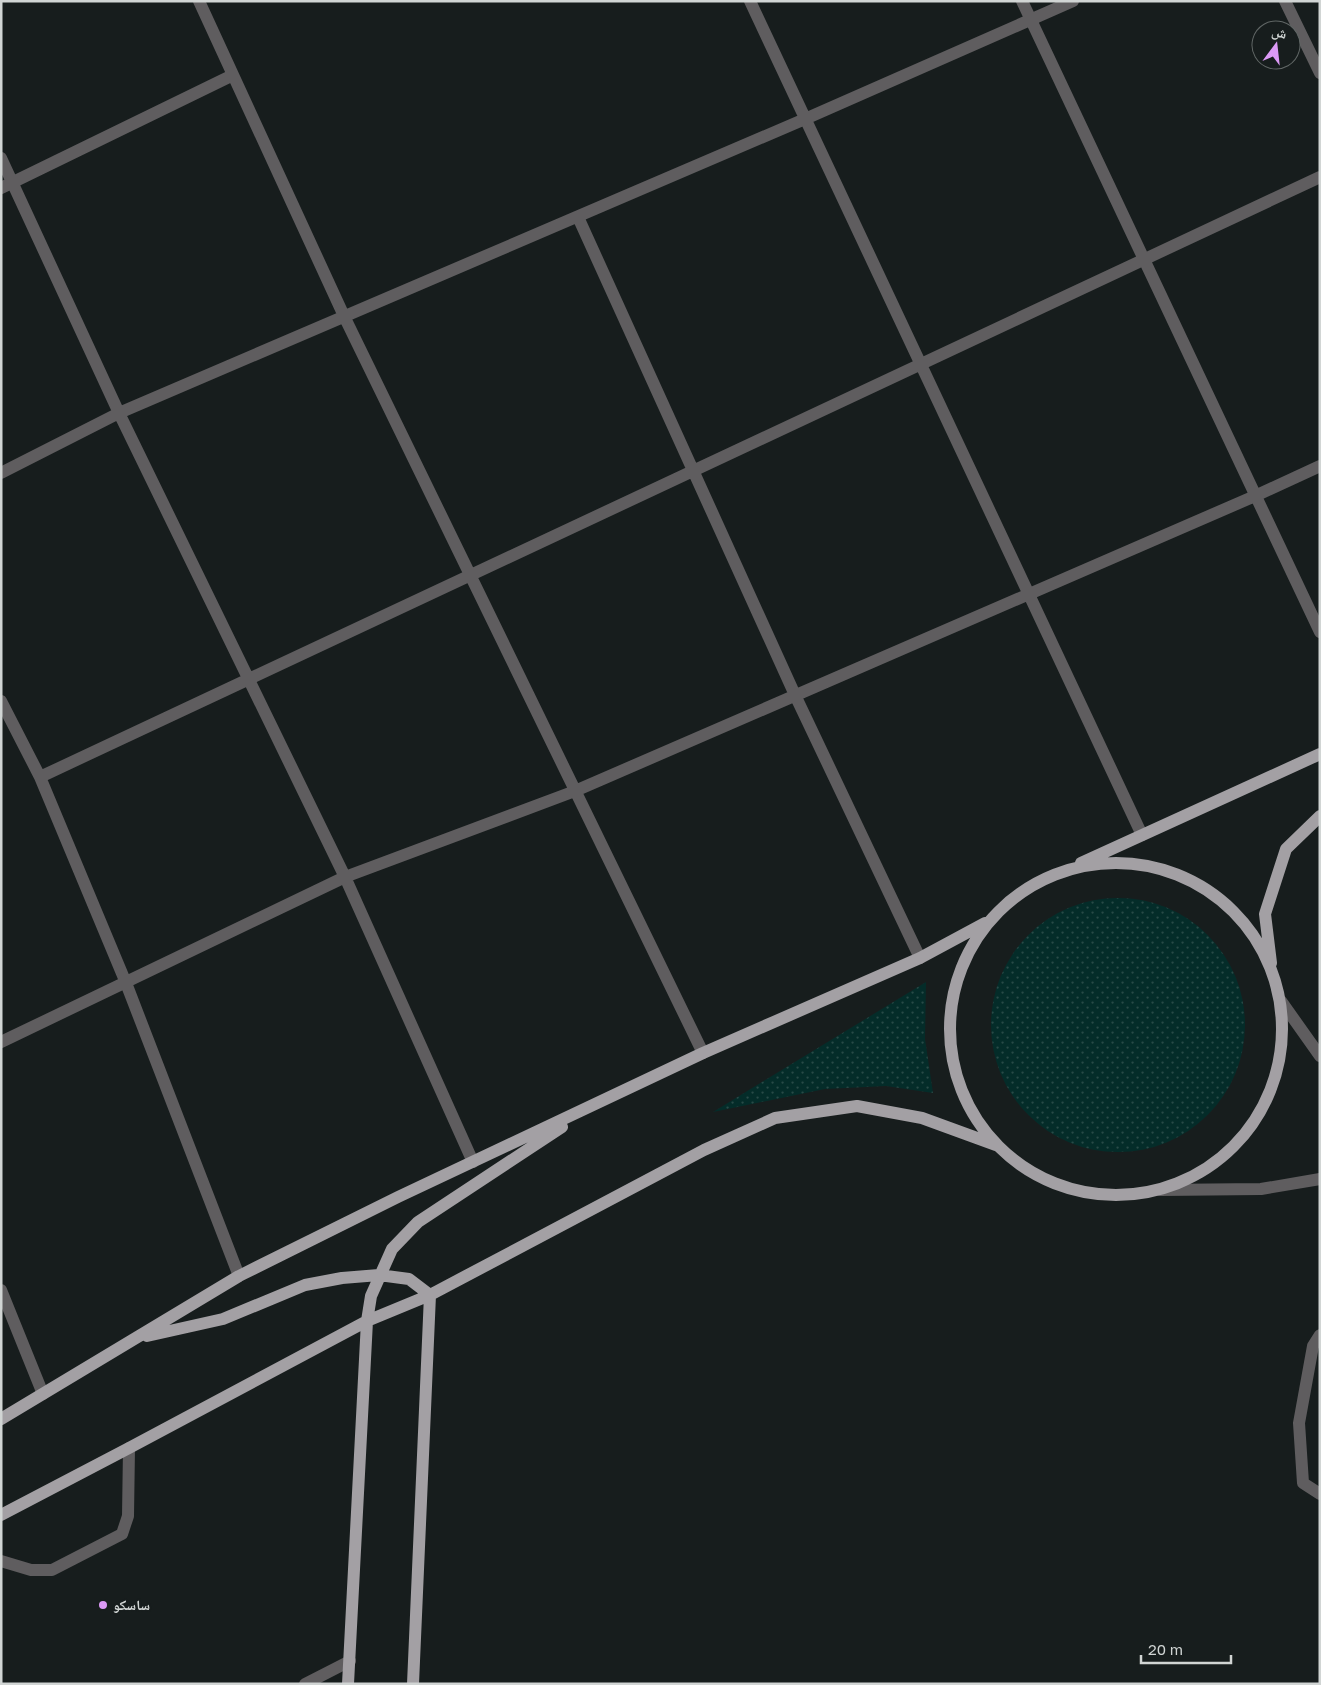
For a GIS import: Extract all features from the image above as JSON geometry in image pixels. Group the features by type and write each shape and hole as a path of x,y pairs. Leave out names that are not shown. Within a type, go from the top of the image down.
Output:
{"main road":[{"path":"1,1419 239,1276 398,1197 703,1053 920,958 985,924 1022,890 1320,754"},
{"path":"985,924 961,965 949,1012 952,1060 967,1106 996,1145 1031,1172 1072,1190 1116,1196 1160,1190 1205,1170 1243,1138 1269,1096 1282,1050 1281,1000 1271,968 1265,914 1286,848 1320,816"},
{"path":"1066,869 1116,862 1164,869 1210,891 1246,924 1271,968"},
{"path":"348,1684 367,1321 371,1296 379,1275 392,1249 418,1222 599,1102"},
{"path":"1,1515 367,1321 430,1295 704,1150 775,1118 858,1106 922,1118 996,1145"},
{"path":"135,1339 223,1319 305,1285 342,1278 379,1275 409,1279 430,1295"},
{"path":"413,1684 430,1295"}],"street":[{"path":"199,1 344,316 703,1053"},
{"path":"750,1 1142,835"},
{"path":"1022,1 1320,632"},
{"path":"1,473 120,413 805,119 1073,1"},
{"path":"1285,1 1320,73"},
{"path":"7,186 233,75"},
{"path":"1,158 7,186 120,413 346,878 473,1162"},
{"path":"40,777 1320,177"},
{"path":"578,217 795,695 920,958"},
{"path":"1,1042 346,878 575,791 1255,496 1320,466"},
{"path":"1,702 40,777 126,983 239,1276"},
{"path":"1281,1000 1320,1056"},
{"path":"1160,1190 1261,1189 1320,1179"},
{"path":"1,1290 43,1394"},
{"path":"1320,1335 1313,1346 1299,1423 1303,1484 1320,1494"},
{"path":"1,1561 31,1570 52,1570 122,1534 128,1516 129,1448"},
{"path":"305,1684 350,1661"}],"shaded area":[{"path":"1118,898 1143,901 1167,908 1178,913 1208,935 1230,965 1235,976 1242,1000 1245,1025 1242,1050 1235,1074 1230,1085 1208,1115 1178,1137 1167,1142 1143,1149 1118,1152 1093,1149 1069,1142 1058,1137 1028,1115 1006,1085 1001,1074 994,1050 991,1025 994,1000 1001,976 1006,965 1028,935 1058,913 1069,908 1093,901"},
{"path":"926,982 925,1039 933,1093 886,1086 825,1089 713,1112"}],"place":[{"name":"ساسكو","path":"103,1605"}]}
